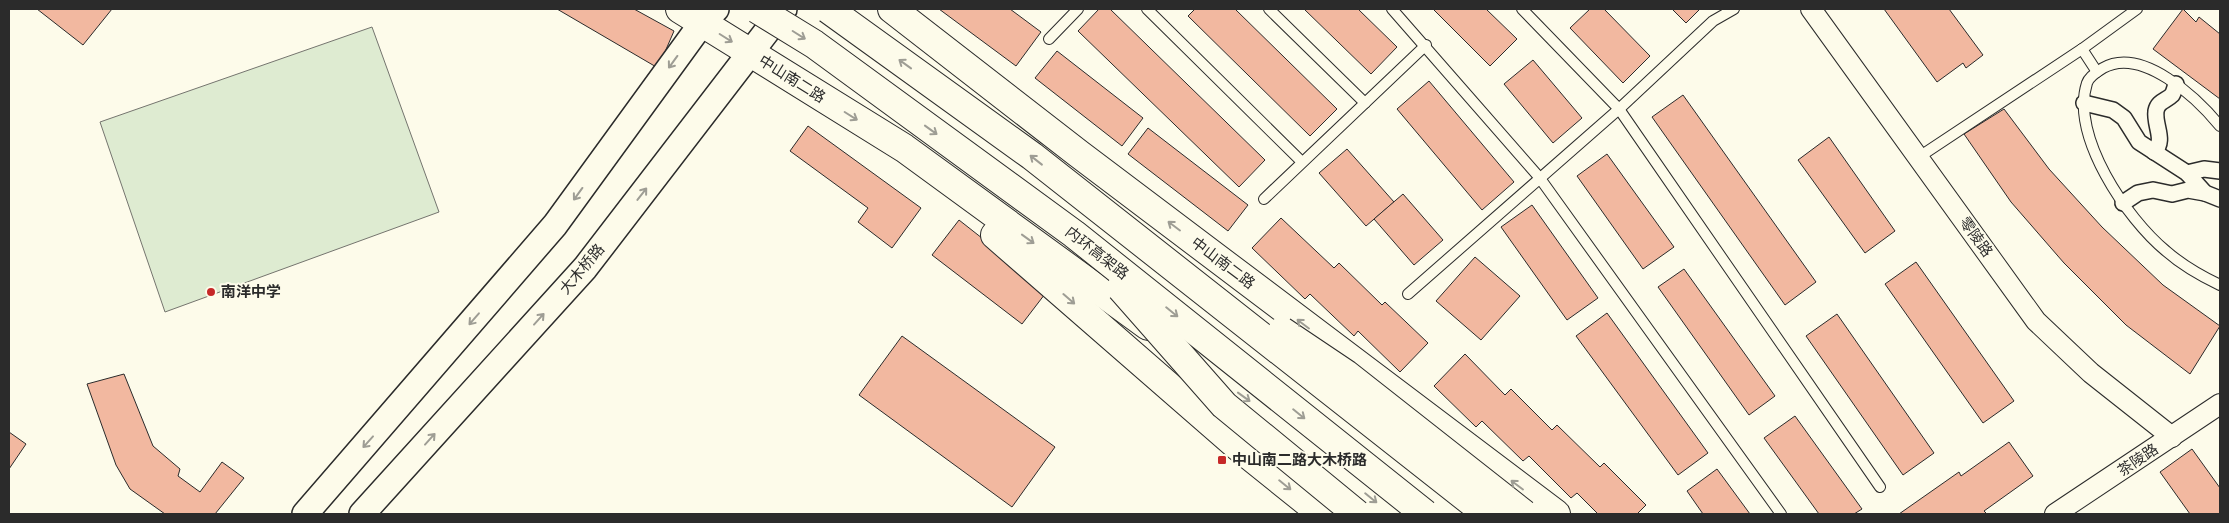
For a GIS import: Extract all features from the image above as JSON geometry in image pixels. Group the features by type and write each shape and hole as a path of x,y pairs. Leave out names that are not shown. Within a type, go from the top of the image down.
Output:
{"main road":[{"name":"中山南二路","path":"680,9 709,16 750,53 904,148 1256,406 1392,514"},
{"name":"内环高架路","path":"757,9 814,44 1074,234 1425,514"},
{"path":"828,9 1032,156 1488,514"},
{"name":"中山南二路","path":"892,9 1209,284 1414,470 1474,514"},
{"name":"中山南二路","path":"892,9 1079,154 1556,514"},
{"name":"中山南二路","path":"904,148 964,208 1235,444 1322,514"},
{"path":"1086,199 1346,374 1524,514"},
{"path":"1074,234 1224,405 1356,514"}],"street":[{"name":"大木桥路","path":"362,514 585,268 784,9"},
{"name":"零陵路","path":"1811,9 2036,321 2091,374 2172,437"},
{"path":"305,514 555,225 709,16"},
{"path":"2154,152 2159,147 2160,139 2156,126 2156,110 2162,101 2171,96 2176,84"},
{"path":"2084,103 2113,110 2124,118 2139,142 2186,173 2205,193"},
{"path":"2186,173 2204,169 2220,171"},
{"path":"2123,203 2138,193 2153,190 2172,194 2188,190 2205,193 2220,199"},
{"name":"茶陵路","path":"2055,514 2220,404"}],"lane":[{"path":"1049,39 1078,9"},
{"path":"1147,9 1302,162"},
{"path":"1269,9 1365,103"},
{"path":"1392,9 1426,45 1539,177 1781,514"},
{"path":"1522,9 1619,109 1880,487"},
{"path":"1408,294 1539,177 1619,109 1713,22 1734,9"},
{"path":"1919,157 2082,49 2137,9"},
{"path":"1264,199 1426,45"},
{"path":"2082,49 2097,72"},
{"path":"2220,126 2170,78 2135,63 2112,63 2087,81 2084,103 2088,129 2101,166 2123,203 2165,251 2200,275 2220,285"}],"green space":[{"path":"372,27 439,212 165,312 100,122"}],"building":[{"path":"37,9 112,9 83,45"},
{"path":"557,9 634,9 674,31 658,68"},
{"path":"939,9 1010,9 1041,32 1016,66"},
{"path":"1099,9 1110,9 1265,160 1239,187 1078,31"},
{"path":"1195,9 1235,9 1337,109 1310,136 1188,16"},
{"path":"1304,9 1358,9 1397,47 1371,74"},
{"path":"1433,9 1486,9 1517,39 1490,66"},
{"path":"1590,9 1604,9 1650,56 1623,83 1570,28"},
{"path":"1672,9 1700,9 1686,23"},
{"path":"1884,9 1949,9 1983,55 1966,68 1963,63 1937,82"},
{"path":"2183,9 2196,22 2199,17 2220,34 2220,99 2153,49"},
{"path":"1057,51 1143,118 1122,146 1035,78"},
{"path":"1533,60 1582,118 1553,143 1504,84"},
{"path":"1429,81 1514,182 1482,210 1397,109"},
{"path":"1683,95 1816,282 1785,305 1652,117"},
{"path":"2004,109 2049,169 2102,227 2163,285 2220,326 2190,374 2126,325 2064,263 2011,202 1964,134"},
{"path":"808,126 921,208 892,248 858,222 868,208 790,151"},
{"path":"1148,128 1248,205 1228,231 1128,154"},
{"path":"1829,137 1895,231 1865,253 1798,160"},
{"path":"1347,149 1394,202 1366,226 1319,173"},
{"path":"1607,154 1674,247 1643,269 1577,176"},
{"path":"1403,194 1443,240 1414,265 1374,219"},
{"path":"1532,205 1598,298 1567,320 1501,227"},
{"path":"1281,218 1334,268 1339,263 1382,305 1385,302 1428,343 1400,372 1358,331 1354,336 1310,294 1305,299 1252,248"},
{"path":"959,220 1048,290 1022,324 932,255"},
{"path":"1475,257 1520,296 1481,340 1436,301"},
{"path":"1916,262 2014,401 1983,423 1885,284"},
{"path":"1684,269 1775,396 1749,415 1658,287"},
{"path":"1607,313 1708,453 1678,475 1576,336"},
{"path":"1837,314 1934,453 1903,475 1806,336"},
{"path":"902,336 1055,447 1012,507 859,395"},
{"path":"1465,354 1505,395 1511,389 1552,430 1557,425 1600,467 1604,463 1646,505 1637,514 1598,514 1577,493 1571,498 1529,456 1523,461 1482,421 1476,427 1434,386"},
{"path":"124,374 153,446 180,469 178,476 200,492 222,462 244,478 215,514 165,514 130,489 116,465 87,384"},
{"path":"1795,416 1862,509 1854,514 1819,514 1764,438"},
{"path":"9,432 26,444 9,469"},
{"path":"2009,442 2033,476 1984,511 1986,513 1899,514 1959,472 1961,476"},
{"path":"2192,449 2220,488 2220,514 2190,514 2160,472"},
{"path":"1717,469 1750,514 1703,514 1687,491"}],"place":[{"name":"南洋中学","path":"211,292"},
{"name":"中山南二路大木桥路","path":"1222,460"}]}
